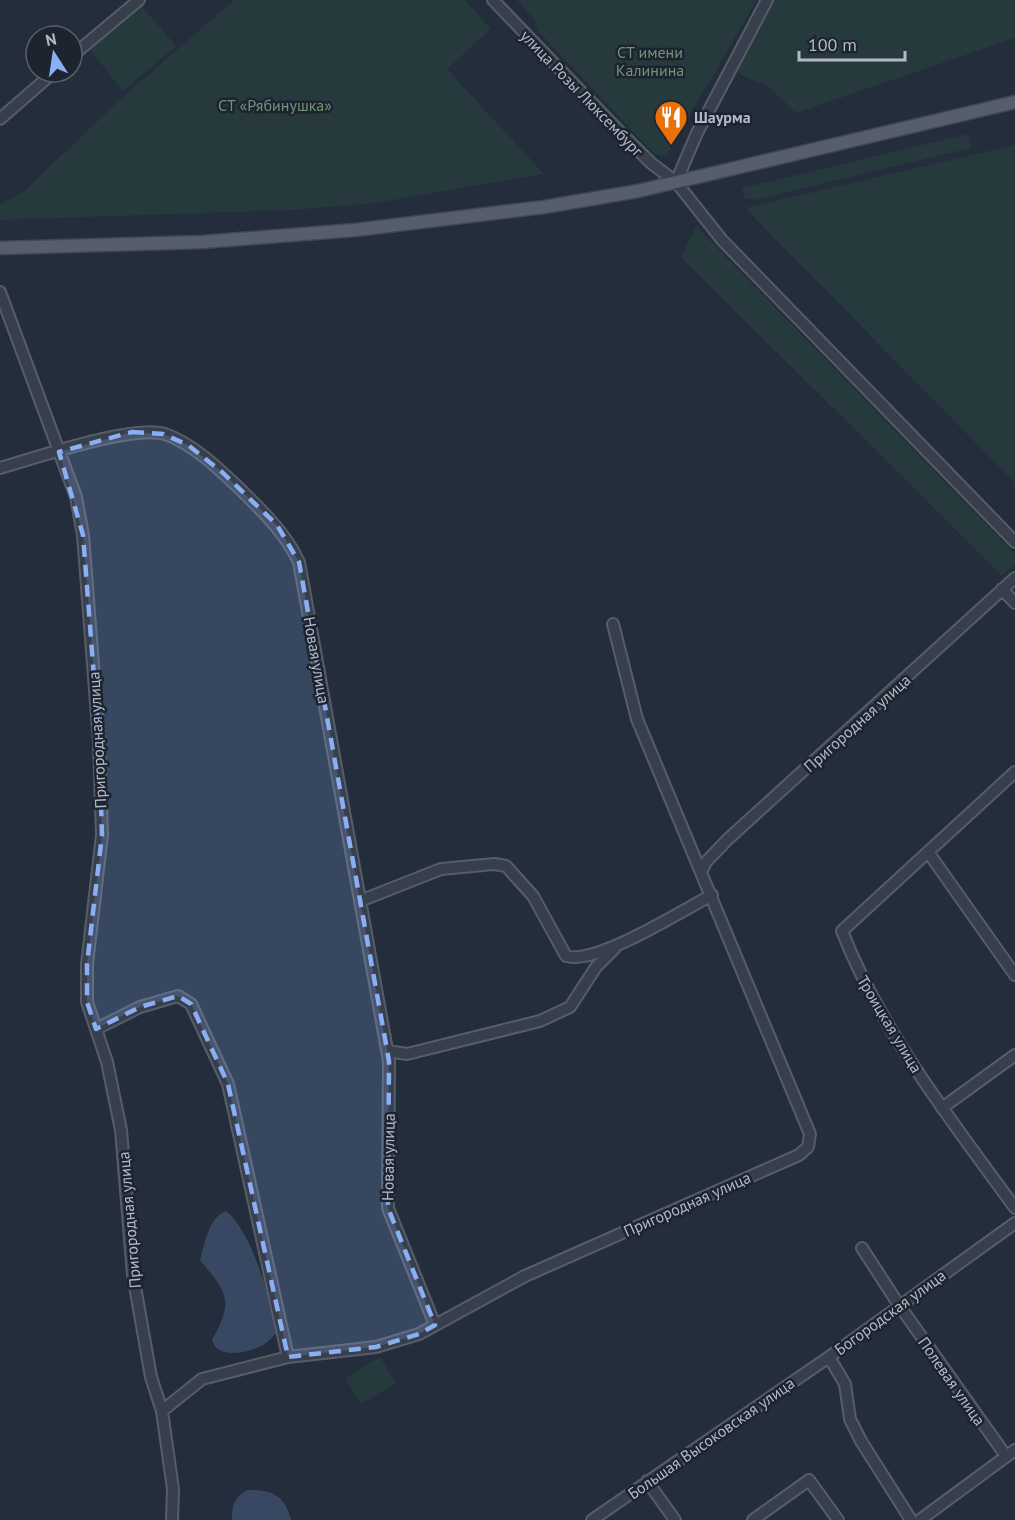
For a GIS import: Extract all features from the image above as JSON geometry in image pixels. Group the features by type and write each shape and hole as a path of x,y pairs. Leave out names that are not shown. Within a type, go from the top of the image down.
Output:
{"main road":[{"path":"0,248 202,242 355,230 544,207 609,197 1015,102"}],"street":[{"path":"84,47 139,0"},
{"name":"улица Розы Люксембург","path":"493,0 651,163 676,182 722,240 1015,542"},
{"path":"676,182 697,133 767,0"},
{"path":"0,119 40,84"},
{"name":"Пригородная улица","path":"0,292 76,497 83,535 99,741 102,835 87,964 87,1002 107,1062 121,1130 133,1275 151,1377 162,1411 173,1489 172,1520"},
{"name":"Новая улица","path":"0,468 132,432 163,434 188,445 222,472 277,525 290,542 299,562 388,1051 388,1208 435,1326"},
{"name":"Пригородная улица","path":"702,870 727,840 1015,578"},
{"path":"1002,589 1015,603"},
{"name":"Пригородная улица","path":"162,1411 202,1379 288,1357 376,1347 419,1334 525,1276 799,1155 808,1147 810,1134 702,870 637,719 613,624"},
{"name":"Троицкая улица","path":"1015,772 842,931 876,1006 942,1108 1015,1208"},
{"path":"928,852 1015,975"},
{"path":"360,901 441,869 494,864 506,866 533,896 566,956 574,958 606,951 712,895"},
{"path":"388,1051 407,1054 550,1017 570,1007 596,967 617,945"},
{"path":"96,1029 140,1007 178,996 191,1004 228,1084 288,1357"},
{"path":"942,1108 1015,1055"},
{"name":"Богородская улица","path":"911,1520 861,1441 850,1419 846,1384 829,1357 1015,1223"},
{"name":"Полевая улица","path":"862,1248 899,1305 1010,1453"},
{"name":"Большая Высоковская улица","path":"592,1520 829,1357"},
{"path":"920,1520 1010,1453"},
{"path":"753,1520 809,1480 838,1520"},
{"path":"647,1481 675,1520"}],"highlighted area":[{"path":"132,432 163,434 188,445 222,472 277,525 299,562 389,1061 388,1208 435,1325 419,1334 376,1347 288,1357 228,1084 191,1004 178,996 140,1007 96,1029 87,1002 87,964 102,835 99,742 83,535 59,452"}],"green space":[{"name":"СТ «Рябинушка»","path":"234,0 465,0 491,29 447,69 544,174 376,203 293,210 0,220 0,205 24,191 124,96"},
{"name":"СТ имени Калинина","path":"517,0 757,0 666,156 654,154 538,31 535,20"},
{"path":"765,0 1015,0 1015,38 796,113 769,87 739,74 738,66 765,20 758,21"},
{"path":"141,5 176,46 123,91 89,49"},
{"path":"968,134 971,148 754,200 744,198 742,188"},
{"path":"1015,145 1015,483 745,208"},
{"path":"696,226 1015,554 1015,565 1001,575 681,257"},
{"path":"380,1357 396,1383 361,1404 345,1378"}],"water":[{"path":"226,1211 244,1234 252,1250 265,1285 278,1332 263,1345 234,1353 220,1350 212,1340 223,1315 224,1297 216,1280 200,1260 211,1225 220,1214"},
{"path":"248,1490 264,1491 276,1496 285,1505 291,1520 232,1520 235,1502"}],"place":[{"name":"Шаурма","path":"671,146"}]}
